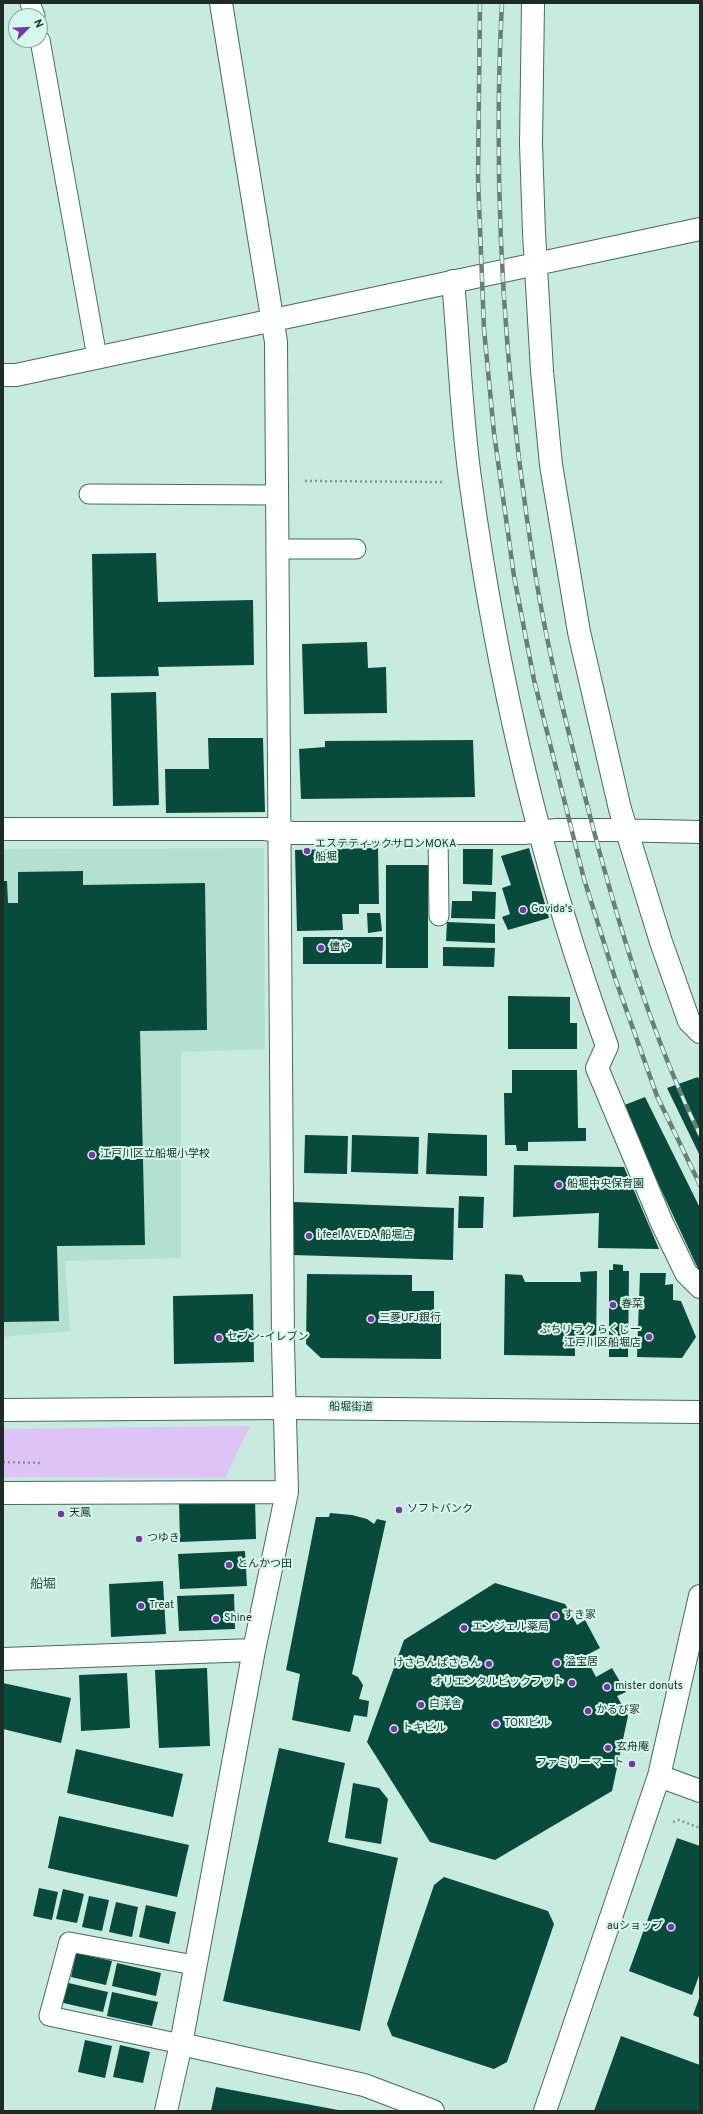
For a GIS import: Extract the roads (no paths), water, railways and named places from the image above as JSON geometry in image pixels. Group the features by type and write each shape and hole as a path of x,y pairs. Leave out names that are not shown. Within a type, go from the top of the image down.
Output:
{"street":[{"path":"166,2111 181,2044 194,1965 254,1650 287,1492 276,342 274,320 221,3"},
{"path":"533,3 531,144 536,264 542,371 554,480 579,632 626,830 661,942 689,1021 700,1032"},
{"path":"3,375 16,375 700,230"},
{"path":"453,282 471,482 494,630 540,831 560,908 607,1046 597,1068 686,1273 700,1287"},
{"path":"3,829 265,829 293,833 523,833 540,831 626,830 700,832"},
{"name":"船堀街道","path":"3,1410 285,1408 700,1412"},
{"path":"3,1493 287,1492"},
{"path":"544,2111 659,1776 700,1596"},
{"path":"3,1659 254,1650"},
{"path":"659,1776 700,1791"},
{"path":"181,2044 364,2085 433,2111"}],"lane":[{"path":"41,48 96,357"},
{"path":"89,494 278,488"},
{"path":"278,549 356,549"},
{"path":"438,833 439,916"},
{"path":"181,2044 49,2016 69,1942 194,1965"}],"railway":[{"path":"480,3 478,178 484,329 494,433 514,576 534,680 584,879 615,978 657,1096 700,1185"},
{"path":"502,3 499,74 499,145 500,217 504,288 516,431 540,603 574,755 624,938 666,1058 700,1135"}],"place":[{"name":"エステティックサロンMOKA 船堀","path":"307,851"},
{"name":"Govida's","path":"523,910"},
{"name":"儘や","path":"321,948"},
{"name":"江戸川区立船堀小学校","path":"92,1155"},
{"name":"船堀中央保育園","path":"559,1185"},
{"name":"i feel AVEDA 船堀店","path":"309,1236"},
{"name":"春菜","path":"613,1305"},
{"name":"三菱UFJ銀行","path":"371,1319"},
{"name":"ぷちリラク らくじー 江戸川区船堀店","path":"649,1337"},
{"name":"セブン-イレブン","path":"219,1338"},
{"name":"ソフトバンク","path":"399,1510"},
{"name":"天鳳","path":"61,1514"},
{"name":"つゆき","path":"139,1539"},
{"name":"とんかつ田","path":"229,1565"},
{"name":"Treat","path":"141,1606"},
{"name":"すき家","path":"555,1616"},
{"name":"Shine","path":"216,1619"},
{"name":"エンジェル薬局","path":"464,1628"},
{"name":"溢宝居","path":"557,1663"},
{"name":"けさらんぱさらん","path":"489,1664"},
{"name":"オリエンタルビックフット","path":"572,1683"},
{"name":"mister donuts","path":"607,1687"},
{"name":"白洋舎","path":"421,1705"},
{"name":"かるび家","path":"588,1711"},
{"name":"TOKIビル","path":"496,1724"},
{"name":"トキビル","path":"394,1729"},
{"name":"玄舟庵","path":"608,1748"},
{"name":"ファミリーマート","path":"632,1764"},
{"name":"auショップ","path":"671,1927"}],"district":[{"name":"船堀","path":"43,1585"}]}
